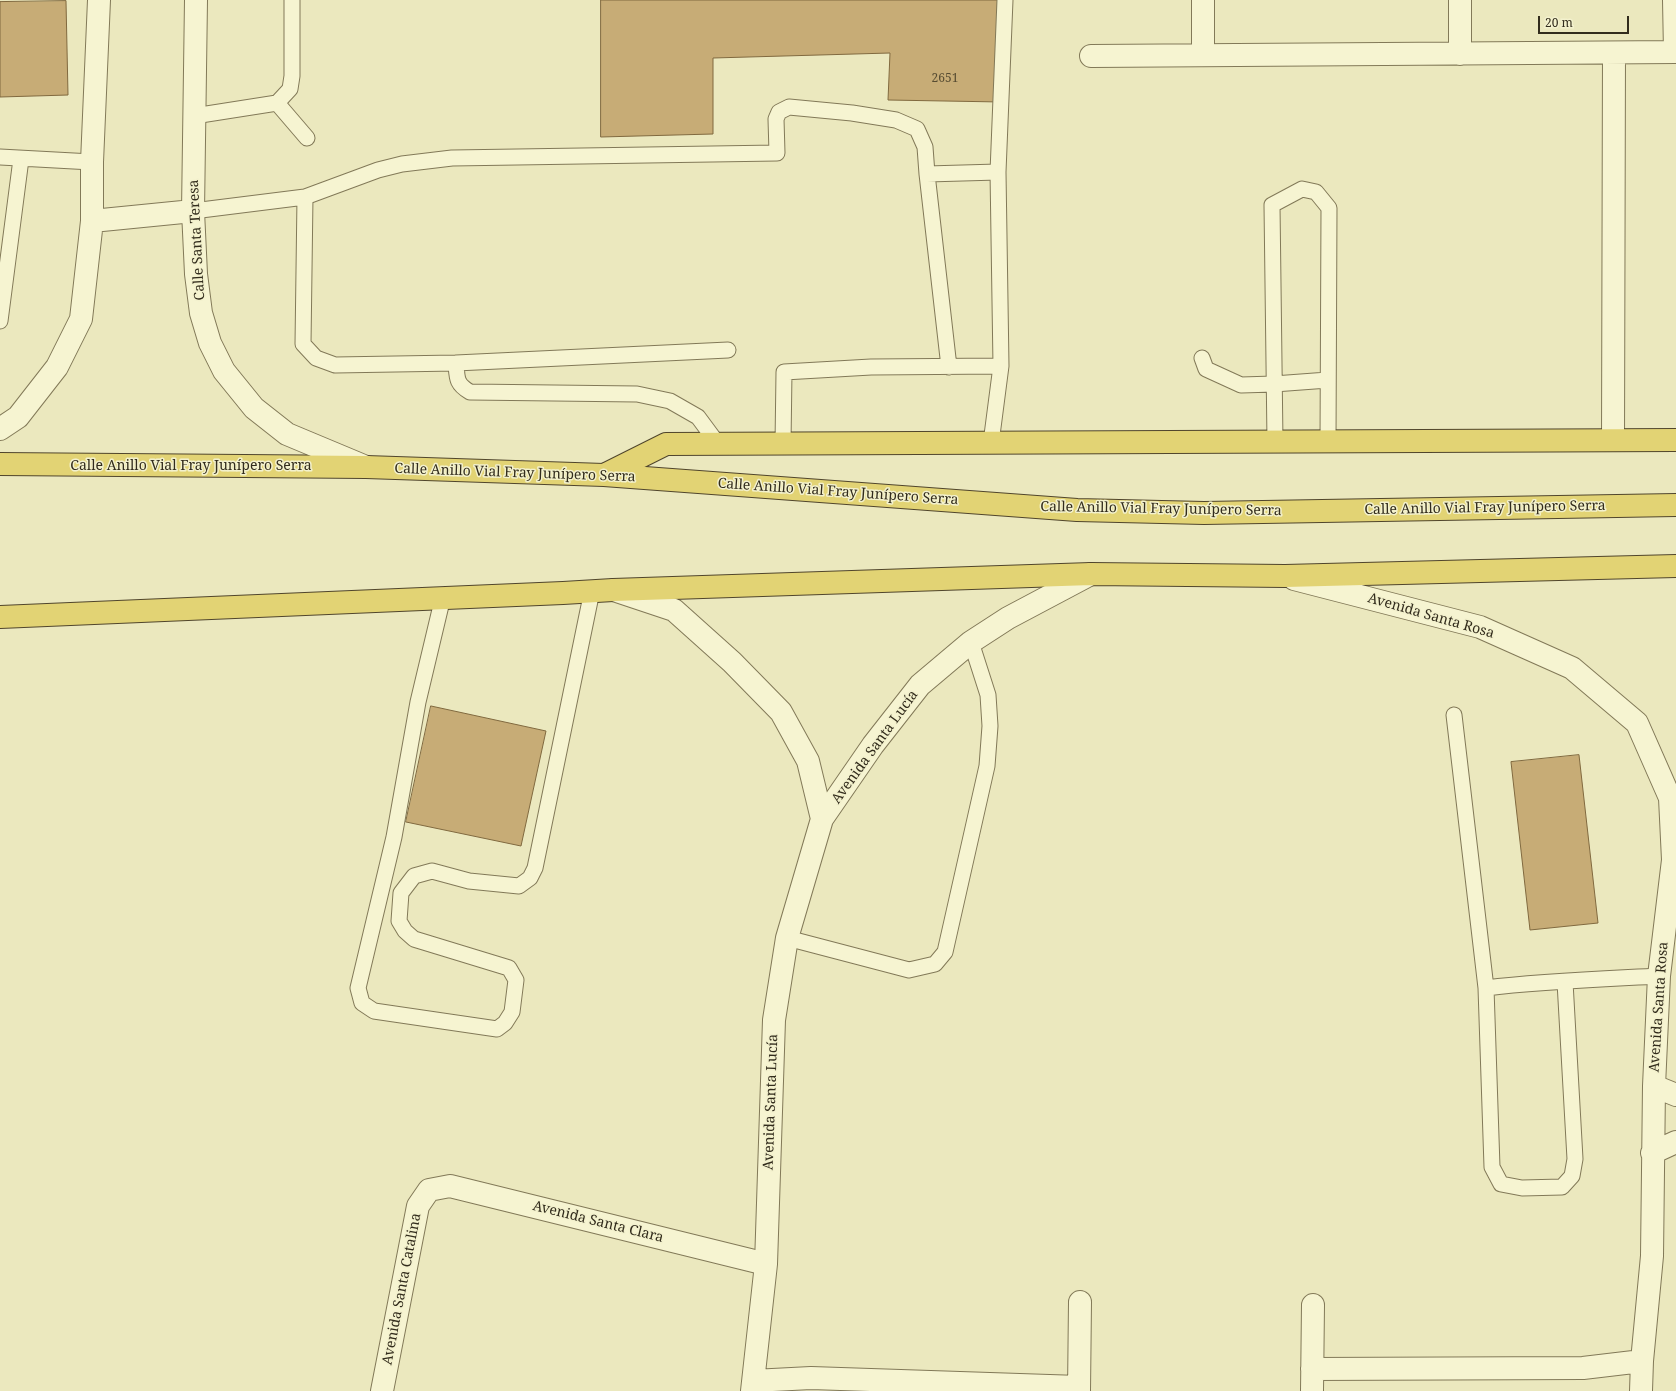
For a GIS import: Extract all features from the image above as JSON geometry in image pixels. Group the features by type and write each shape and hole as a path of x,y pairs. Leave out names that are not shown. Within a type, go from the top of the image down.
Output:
{"highway":[{"path":"604,475 666,444 1676,440"},
{"name":"Calle Anillo Vial Fray Junípero Serra","path":"0,464 366,467 604,475 1076,510 1204,513 1676,505"},
{"path":"0,617 613,590 1091,574 1285,576 1676,566"}],"street":[{"path":"0,430 18,417 57,367 81,319 92,221 92,162 99,0"},
{"name":"Calle Santa Teresa","path":"196,0 193,212 196,274 201,313 210,343 224,371 254,408 287,434 366,467"},
{"path":"1203,0 1203,56"},
{"path":"1460,0 1460,54"},
{"path":"1091,56 1676,52 1674,0"},
{"path":"1613,440 1614,53"},
{"path":"92,221 193,212"},
{"name":"Avenida Santa Lucía","path":"753,1386 766,1264 774,1020 787,938 822,819 873,745 920,685 971,642 1008,618 1091,574"},
{"name":"Avenida Santa Rosa","path":"1285,576 1480,627 1572,668 1637,723 1670,798 1672,860 1659,976 1652,1153 1652,1256 1642,1361 1641,1391"},
{"name":"Avenida Santa Lucía","path":"613,590 674,610 732,662 781,712 808,761 822,819"},
{"name":"Avenida Santa Rosa","path":"1654,1086 1676,1095"},
{"path":"1652,1153 1676,1142"},
{"name":"Avenida Santa Clara","path":"429,1190 450,1186 766,1264"},
{"name":"Avenida Santa Catalina","path":"382,1391 418,1206 429,1190"},
{"path":"753,1386 811,1378 1079,1389 1080,1302"},
{"path":"1312,1391 1313,1305"},
{"path":"1312,1368 1583,1368 1642,1361"}],"lane":[{"path":"194,116 277,103 290,90 292,76 292,0"},
{"path":"991,443 1001,366 998,172 1005,0"},
{"path":"277,103 307,138"},
{"path":"193,212 305,197 378,170 402,164 452,158 777,153 776,119 779,112 789,107 852,113 896,120 917,129 925,147 949,367"},
{"path":"0,157 92,162"},
{"path":"0,321 21,159"},
{"path":"927,174 998,172"},
{"path":"1275,442 1272,205 1302,189 1316,192 1329,208 1328,442"},
{"path":"305,197 303,344 316,358 335,365 456,363 728,350"},
{"path":"1202,358 1206,369 1241,385 1328,380"},
{"path":"456,363 457,380 461,387 470,392 637,394 670,401 698,417 718,444"},
{"path":"783,444 784,372 871,368 1001,366"},
{"path":"444,597 418,702 394,837 358,988 362,1003 374,1011 497,1029 505,1023 512,1012 516,980 510,968 414,939 405,931 399,922 400,893 414,876 432,871 469,881 519,886 530,878 535,868 592,591"},
{"path":"787,938 909,970 935,964 945,952 987,766 990,726 988,695 971,642"},
{"path":"1454,715 1486,988 1492,1167 1501,1184 1522,1188 1562,1187 1572,1176 1575,1159 1565,982"},
{"path":"1486,988 1659,976"}],"building":[{"path":"601,0 1001,0 1001,102 888,100 890,53 713,58 713,134 601,137"},
{"path":"66,1 68,95 0,97 0,2"},
{"path":"431,706 546,731 521,846 406,822"},
{"path":"1579,755 1598,923 1530,930 1511,762"}]}
